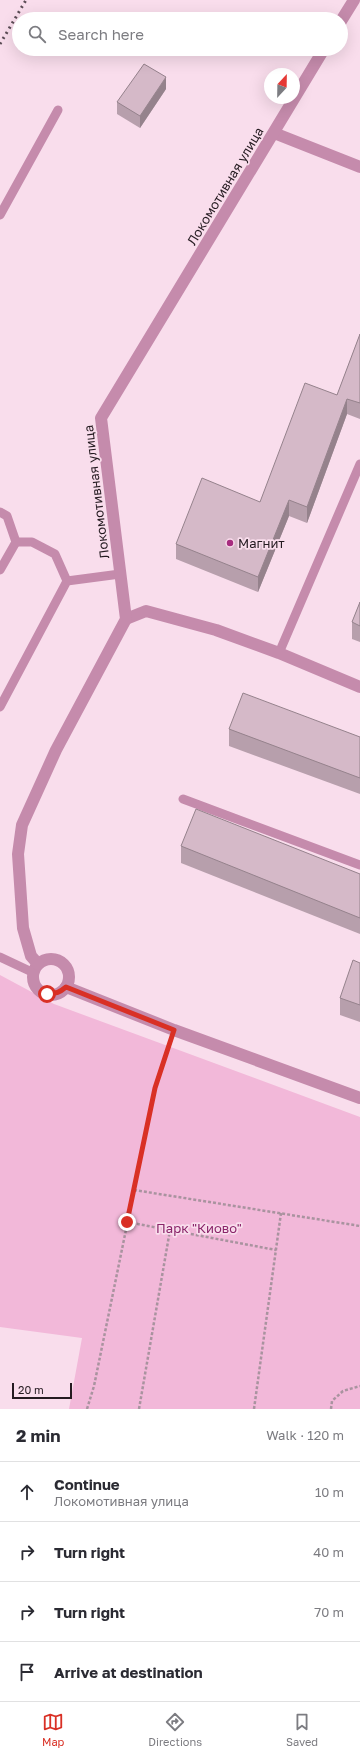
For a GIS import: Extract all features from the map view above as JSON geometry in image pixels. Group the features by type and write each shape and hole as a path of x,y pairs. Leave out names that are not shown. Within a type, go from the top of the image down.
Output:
{"street":[{"path":"347,12 354,0"},
{"name":"Локомотивная улица","path":"126,619 101,418 320,56"},
{"path":"274,133 360,167"},
{"path":"36,968 50,958 57,959 67,968 69,974 66,987 61,992 47,994 36,986 34,980 36,968 23,928 18,854 22,825 56,750 126,619 146,611 216,630 280,653 360,687"},
{"path":"66,987 174,1030 360,1098"}],"lane":[{"path":"0,215 58,110"},
{"path":"280,653 360,464"},
{"path":"0,512 7,516 16,542 0,570"},
{"path":"16,542 32,542 55,554 67,581"},
{"path":"67,581 120,574"},
{"path":"0,707 67,581"},
{"path":"183,799 360,865"},
{"path":"0,957 36,968"}],"path":[{"path":"87,1409 94,1386 155,1088 174,1030"},
{"path":"134,1190 360,1226"},
{"path":"254,1409 281,1213"},
{"path":"127,1222 276,1250"},
{"path":"139,1409 170,1230"},
{"path":"331,1409 332,1401 343,1390 360,1386"}],"green space":[{"name":"Парк \"Киово\"","path":"0,975 54,1004 360,1117 360,1409 69,1409 82,1338 0,1327"}],"building":[{"path":"144,64 166,77 140,116 117,102"},
{"path":"360,334 360,403 347,399 307,507 289,500 258,577 176,544 202,478 260,502 305,383 337,395"},
{"path":"360,602 360,626 352,622"},
{"path":"243,693 360,737 360,778 229,729"},
{"path":"196,809 360,874 360,918 181,846"},
{"path":"353,960 360,963 360,1005 340,998"}],"railway":[{"path":"19,12 26,0"},
{"path":"0,44 12,24"}],"place":[{"name":"Магнит","path":"230,543"}],"route":[{"path":"47,994 61,992 66,987 100,999 174,1030 155,1088 127,1222"}]}
